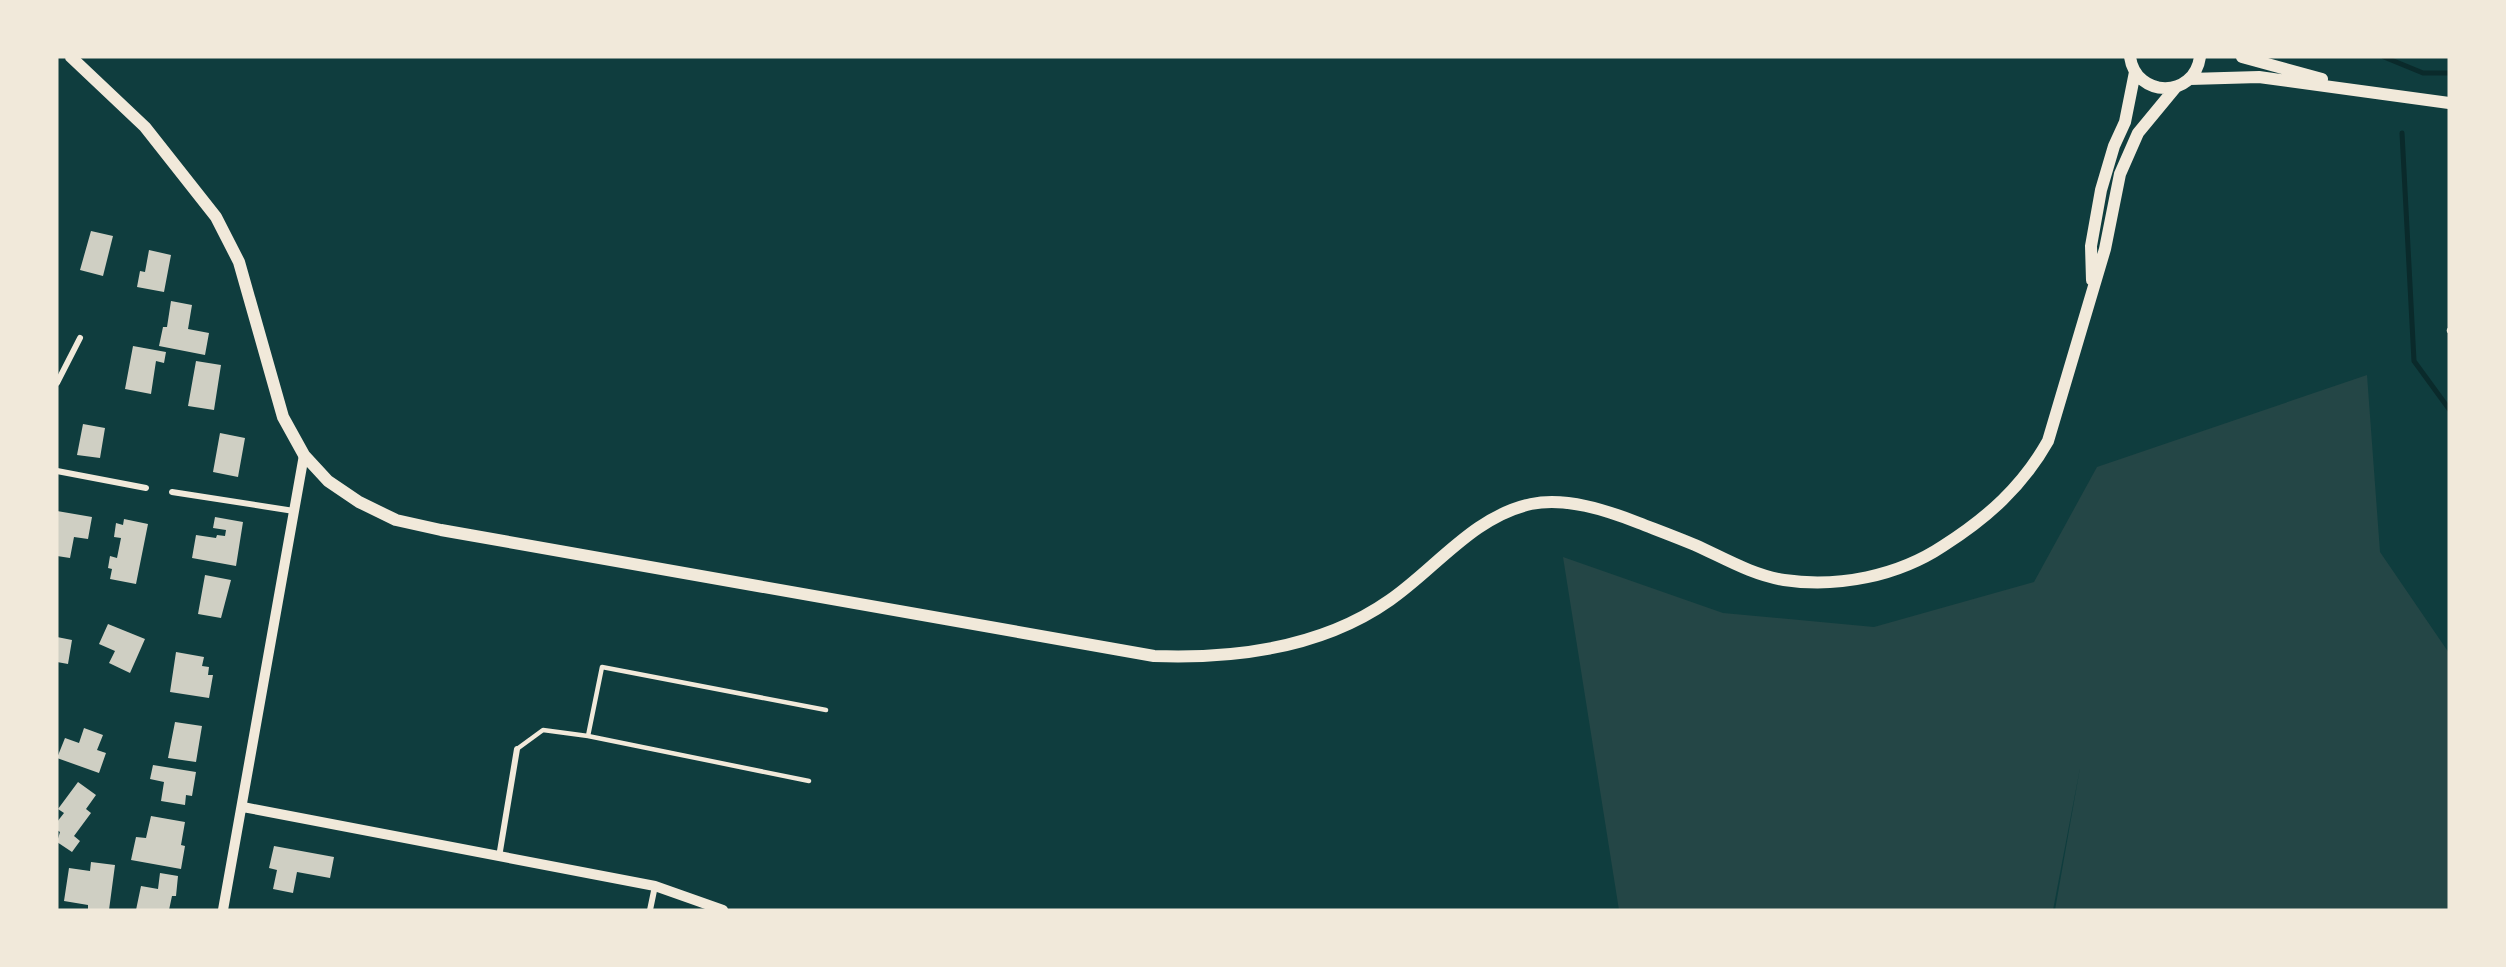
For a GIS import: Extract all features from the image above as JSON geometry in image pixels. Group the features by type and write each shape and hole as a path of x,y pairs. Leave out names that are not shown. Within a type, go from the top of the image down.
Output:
{"main road":[{"path":"70,57 145,127 216,216 239,262 284,417 304,455 328,481 359,502 396,520 1142,654 1200,658 1298,643 1350,624 1390,600 1499,515 1531,504 1572,504 1617,514 1747,569 1783,580 1825,582 1897,571 1934,552 1969,530 2016,490 2034,467 2048,441 2105,249 2120,174 2127,153 2139,133 2176,87"},
{"path":"2130,57 2135,72 2146,84 2158,89 2176,87 2190,80 2259,77 2449,103"},
{"path":"2190,80 2197,70 2200,57"},
{"path":"2242,57 2356,90"},
{"path":"2092,290 2091,246 2101,190 2114,146 2125,122 2135,72"}],"street":[{"path":"57,383 80,338"},
{"path":"223,910 304,455"},
{"path":"57,471 146,488"},
{"path":"172,492 294,511"},
{"path":"498,857 517,749"},
{"path":"243,807 655,886 723,910"},
{"path":"650,910 655,886"}],"lane":[{"path":"588,736 602,667 826,710"},
{"path":"517,749 543,730 588,736 809,781"}],"shaded area":[{"path":"2367,375 2380,552 2449,653 2449,910 2055,910 2080,768 2053,910 1619,910 1563,557 1723,613 1874,627 2034,582 2097,467"}],"building":[{"path":"91,231 113,236 103,276 80,270"},
{"path":"149,250 171,255 164,292 137,287 140,271 145,272"},
{"path":"171,301 192,305 188,329 209,333 205,355 159,346 163,327 167,327"},
{"path":"133,346 166,352 164,363 156,361 151,394 125,389"},
{"path":"196,361 221,365 214,410 188,406"},
{"path":"83,424 105,428 100,458 77,455"},
{"path":"220,433 245,438 238,477 213,472"},
{"path":"57,511 92,517 88,539 74,537 70,558 57,556"},
{"path":"215,517 243,522 236,566 192,558 196,535 216,538 217,535 225,536 226,530 213,528"},
{"path":"124,519 148,524 136,584 110,579 112,569 108,568 110,556 117,558 121,538 114,537 116,523 123,525"},
{"path":"205,575 231,580 221,618 198,614"},
{"path":"108,624 145,639 130,673 109,663 115,651 99,644"},
{"path":"57,637 72,640 68,664 57,662"},
{"path":"176,652 204,657 202,666 209,667 208,675 213,675 209,698 170,692"},
{"path":"175,722 202,726 196,762 168,758"},
{"path":"84,728 103,735 97,750 106,753 99,773 57,758 65,738 79,743"},
{"path":"153,765 196,772 192,796 186,795 185,805 161,801 164,782 150,779"},
{"path":"78,782 96,795 86,809 91,813 74,836 80,841 72,852 57,842 60,832 57,830 57,822 64,813 58,809"},
{"path":"151,816 185,822 181,845 185,846 181,869 131,860 136,837 146,838"},
{"path":"274,846 334,857 330,878 297,872 293,893 273,889 277,870 269,868"},
{"path":"91,862 115,865 109,910 88,910 88,905 64,901 69,868 90,871"},
{"path":"160,873 178,876 176,896 172,896 169,910 136,910 141,886 158,889"}],"waterway":[{"path":"2384,57 2423,73 2449,73"},
{"path":"2402,133 2414,361 2449,409"}]}
